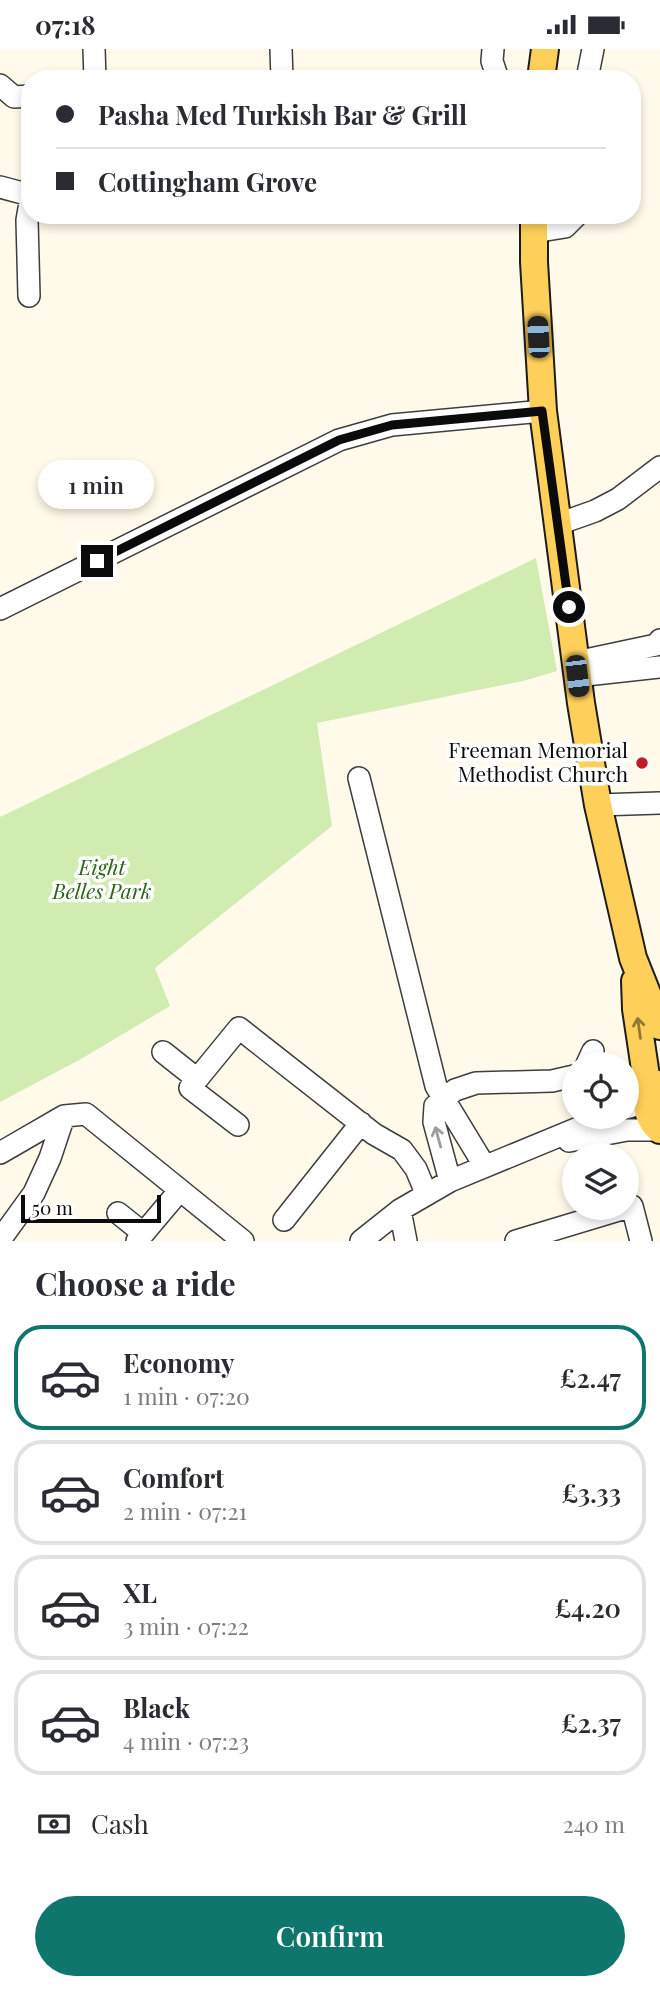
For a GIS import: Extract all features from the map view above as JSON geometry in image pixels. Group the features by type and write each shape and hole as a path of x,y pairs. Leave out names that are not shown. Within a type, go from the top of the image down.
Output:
{"main road":[{"path":"542,70 545,49"},
{"path":"534,224 542,411 598,805 633,958 660,1026"},
{"path":"633,958 647,1110 649,1118 660,1130"}],"street":[{"path":"94,49 95,70"},
{"path":"281,49 282,70"},
{"path":"493,49 492,61 495,70"},
{"path":"589,70 593,49"},
{"path":"0,85 13,97 21,97"},
{"path":"0,187 21,192"},
{"path":"27,224 29,296"},
{"path":"542,224 565,227 568,224"},
{"path":"0,609 339,440 392,425 542,411"},
{"path":"558,524 595,511 618,499 660,467"},
{"path":"577,669 656,645 660,641"},
{"path":"577,669 660,667"},
{"path":"359,778 436,1086 484,1165"},
{"path":"598,805 660,803"},
{"path":"239,1125 190,1088 239,1028 361,1123 402,1150 416,1169 426,1193"},
{"path":"163,1052 197,1079"},
{"path":"450,1181 434,1122 435,1106 444,1097 476,1083 562,1079"},
{"path":"0,1153 64,1116 86,1114 243,1241"},
{"path":"0,1240 34,1193 50,1158 64,1116"},
{"path":"284,1220 361,1123"},
{"path":"361,1241 426,1193 484,1165 576,1129"},
{"path":"529,1148 627,1130 660,1130"},
{"path":"118,1213 140,1237 180,1190"},
{"path":"516,1241 632,1206 641,1241"},
{"path":"400,1210 407,1241"}],"green space":[{"name":"Eight Belles Park","path":"536,558 557,671 527,680 317,723 332,826 155,968 170,1006 81,1059 0,1102 0,817"}],"place":[{"name":"Freeman Memorial Methodist Church","path":"642,763"}],"route":[{"path":"97,561 339,440 392,425 542,411 569,607"}]}
